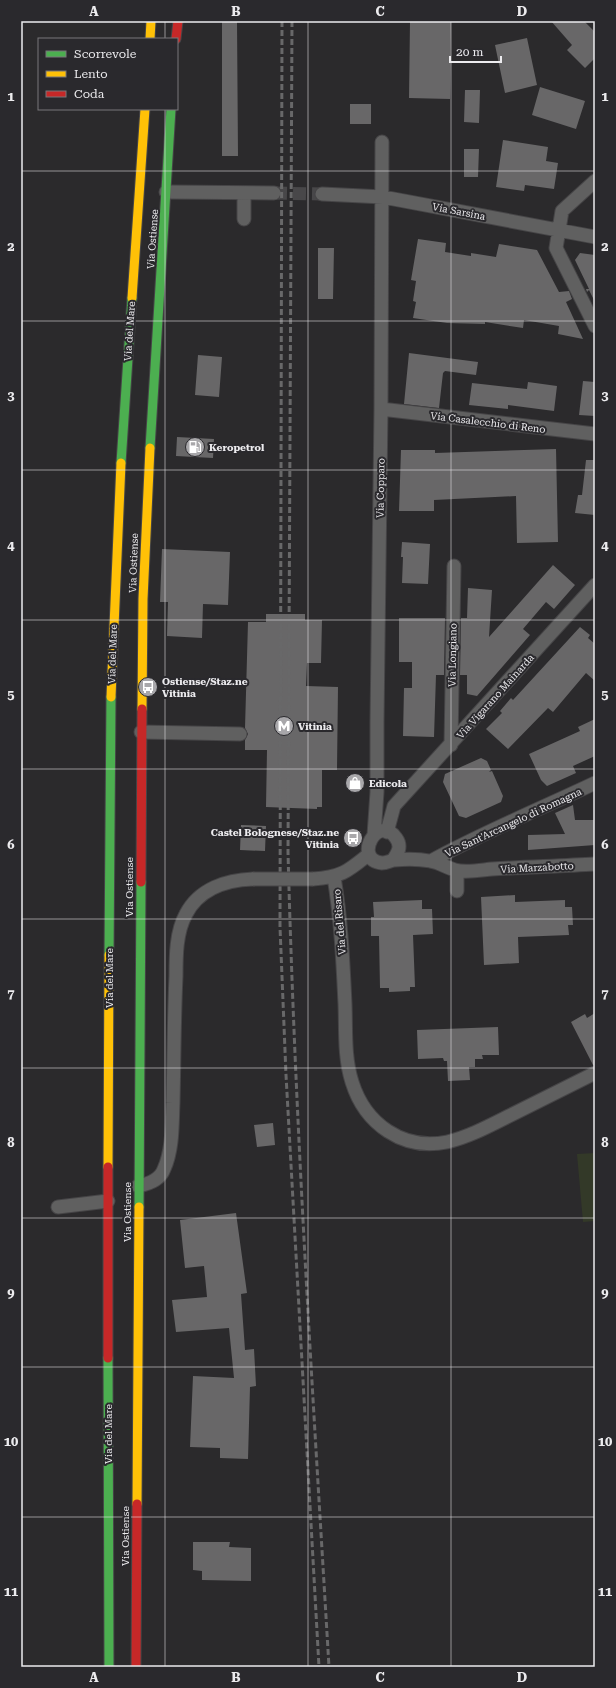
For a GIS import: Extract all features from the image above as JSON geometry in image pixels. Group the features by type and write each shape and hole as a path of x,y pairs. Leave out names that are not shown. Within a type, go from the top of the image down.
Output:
{"main road":[{"path":"150,38 151,21"},
{"path":"176,38 178,21"},
{"name":"Via del Mare","path":"109,1667 108,1201 111,674 122,436 145,110"},
{"name":"Via Ostiense","path":"136,1667 141,732 147,499 172,110"}],"street":[{"name":"Via Copparo","path":"374,835 377,802 383,197 382,142"},
{"path":"595,181 562,211 556,248 595,326"},
{"path":"166,192 274,193"},
{"path":"244,192 244,219"},
{"name":"Via Sarsina","path":"322,194 383,197 595,237"},
{"name":"Via Casalecchio di Reno","path":"381,409 595,434"},
{"name":"Via Longiano","path":"451,745 454,566"},
{"name":"Via Vigarano Mainarda","path":"387,832 394,806 595,585"},
{"path":"141,732 216,739 240,734"},
{"name":"Via Sant'Arcangelo di Romagna","path":"431,861 474,837 514,821 595,783"},
{"path":"377,802 394,806"},
{"path":"393,860 399,851 398,841 394,835 387,832 380,832 374,835 368,842 371,858 379,863 386,863 393,860 431,861 457,871 457,891"},
{"path":"334,878 352,868 370,854"},
{"name":"Via Marzabotto","path":"457,871 595,864"},
{"name":"Via del Risaro","path":"138,1186 148,1184 161,1174 164,1169 171,1140 176,954 182,923 190,907 209,891 233,881 253,879 334,878 340,925 348,1059 352,1082 360,1101 371,1117 384,1130 401,1139 419,1143 448,1142 486,1127 595,1073"},
{"path":"58,1207 108,1201"}],"green space":[{"path":"595,1153 595,1221 583,1222 577,1154"}],"building":[{"path":"222,21 237,21 238,156 222,156"},
{"path":"410,21 451,21 450,99 409,98"},
{"path":"551,21 584,21 595,32 595,58 585,68 567,50 572,45"},
{"path":"527,38 537,85 505,93 495,45"},
{"path":"540,87 585,101 576,129 532,115"},
{"path":"465,90 480,90 479,123 464,122"},
{"path":"350,104 371,104 371,124 350,124"},
{"path":"503,140 548,147 546,161 558,163 554,189 525,185 524,191 496,187"},
{"path":"464,149 479,149 478,177 464,177"},
{"path":"418,239 446,243 445,252 471,256 471,253 496,257 499,244 537,250 559,292 569,291 572,299 566,302 583,339 558,334 559,326 524,320 523,328 485,322 485,324 447,323 413,318 416,302 413,301 416,281 411,280"},
{"path":"318,248 334,248 333,299 318,299"},
{"path":"580,253 595,255 595,302 589,290 587,292 586,289 589,289 575,260"},
{"path":"409,353 478,362 476,375 445,371 443,373 439,408 404,404"},
{"path":"198,355 222,357 219,397 195,395"},
{"path":"583,381 595,382 595,416 579,415"},
{"path":"528,382 557,386 554,411 508,405 508,409 469,405 472,383 527,389"},
{"name":"Keropetrol","path":"177,437 214,439 213,458 176,456"},
{"path":"556,449 558,542 517,543 516,496 434,500 434,511 399,511 401,450 435,450 435,453"},
{"path":"586,460 595,460 595,515 575,513 578,495 582,495"},
{"path":"402,542 430,544 428,584 402,583"},
{"path":"162,549 230,552 228,605 203,604 202,638 167,636 168,602 160,602"},
{"path":"553,565 575,585 554,609 546,602 523,629 530,635 477,696 467,694 467,675 460,675 461,618 467,618 468,588 492,590 489,637"},
{"path":"266,614 305,614 305,620 322,620 321,663 307,663 306,686 338,687 337,770 322,770 322,807 317,807 317,809 266,807 267,750 245,750 245,740 248,734 245,728 248,622 266,622"},
{"path":"399,618 445,618 444,675 436,675 434,737 403,736 404,688 412,688 412,662 399,662"},
{"path":"580,627 590,635 588,638 595,644 595,681 586,673 553,712 548,708 508,749 486,729 502,713 500,711 511,698 513,700"},
{"path":"595,719 595,756 573,766 576,773 547,786 541,780 529,754 580,731 578,727"},
{"path":"481,758 487,761 491,770 489,772 492,771 503,796 501,802 466,818 459,816 443,782 445,774"},
{"path":"573,805 575,820 595,820 595,845 528,850 528,835 565,834 555,813"},
{"path":"241,825 266,826 265,851 240,850"},
{"path":"515,895 515,902 565,900 565,907 572,907 573,925 568,925 569,935 518,937 519,963 484,965 481,897"},
{"path":"422,900 422,909 432,909 433,934 413,935 415,987 410,987 410,991 389,992 389,988 380,988 379,936 371,936 371,917 374,917 373,902"},
{"path":"595,1013 595,1065 593,1065 571,1022 585,1014 587,1018"},
{"path":"498,1027 499,1055 482,1055 483,1059 475,1059 475,1067 469,1067 470,1080 448,1081 447,1061 444,1061 443,1058 418,1059 417,1030"},
{"path":"273,1123 275,1145 257,1147 254,1125"},
{"path":"236,1213 247,1293 241,1294 245,1350 254,1349 256,1386 250,1387 248,1459 220,1458 220,1448 190,1447 193,1376 234,1378 229,1328 176,1332 172,1300 207,1297 204,1266 185,1268 180,1220"},
{"path":"193,1542 230,1542 229,1547 251,1548 251,1581 202,1580 202,1571 193,1570"}],"tunnel":[{"path":"274,193 322,194"}],"railway":[{"path":"282,21 280,927 286,1075 319,1667"},
{"path":"292,21 288,852 300,1158 329,1667"}],"traffic: fast":[{"path":"150,448 171,110"},
{"path":"121,463 132,298"},
{"path":"109,955 111,697"},
{"path":"139,1207 141,882"},
{"path":"108,1358 109,1667"}],"traffic: slow":[{"path":"150,38 151,21"},
{"path":"132,298 145,110"},
{"path":"142,709 143,599 150,448"},
{"path":"111,697 121,463"},
{"path":"108,1167 109,955"},
{"path":"137,1504 139,1207"}],"traffic: jam":[{"path":"176,38 178,21"},
{"path":"141,882 142,709"},
{"path":"108,1167 108,1358"},
{"path":"136,1667 137,1504"}],"place":[{"name":"Keropetrol","path":"195,447"},
{"name":"Ostiense/Staz.ne Vitinia","path":"148,687"},
{"name":"Vitinia","path":"284,726"},
{"name":"Edicola","path":"355,783"},
{"name":"Castel Bolognese/Staz.ne Vitinia","path":"353,838"}]}
